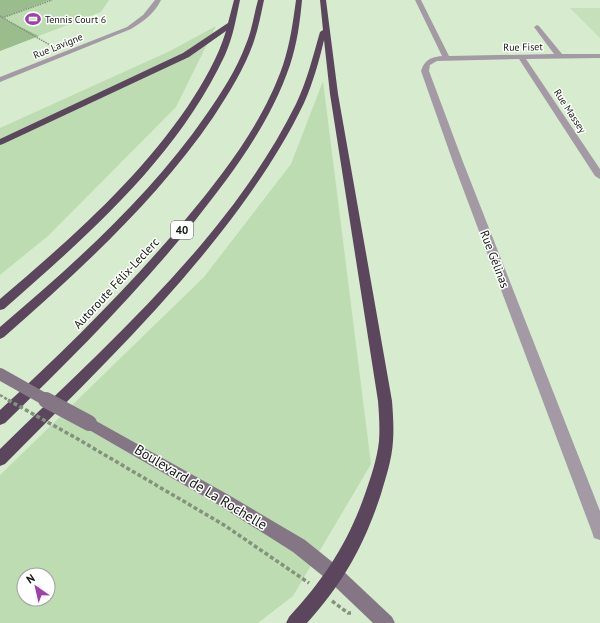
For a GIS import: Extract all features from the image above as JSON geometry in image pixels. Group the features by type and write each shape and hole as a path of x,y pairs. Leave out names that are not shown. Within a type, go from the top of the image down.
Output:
{"highway":[{"path":"0,306 79,234 138,174 164,143 195,102 221,55 232,24 237,0"},
{"path":"0,334 70,271 111,231 148,192 189,143 218,103 244,58 255,29 261,0"},
{"name":"Autoroute Félix-Leclerc","path":"0,419 58,364 131,289 188,223 229,170 256,128 278,85 293,43 298,21 299,0"},
{"path":"296,623 308,610 346,558 380,472 386,441 386,418 382,379 336,102 323,0"},
{"path":"0,142 178,59 199,47 232,24"},
{"path":"0,459 61,400 150,309 196,257 238,204 272,154 300,103 313,69 325,24"}],"street":[{"name":"Rue Lavigne","path":"0,80 129,28 144,19 153,10 158,0"},
{"path":"418,0 446,58"},
{"path":"537,27 560,57"},
{"name":"Rue Fiset","path":"446,58 600,56"},
{"name":"Rue Massey","path":"521,57 600,176"},
{"name":"Rue Gélinas","path":"446,58 435,59 427,64 425,71 461,170 600,532"},
{"name":"Boulevard de La Rochelle","path":"0,374 222,498 299,546 334,575 386,623"}],"path":[{"path":"0,17 52,0"},
{"path":"0,17 66,53"},
{"name":"Boulevard de La Rochelle","path":"0,395 210,517 269,554 301,577"}],"shaded area":[{"path":"0,0 109,0 101,12 0,51"},
{"path":"0,0 49,0 2,18 39,36 0,51"},
{"path":"570,8 600,8 600,38"},
{"path":"216,26 176,107 48,236 0,275 0,128 170,51"},
{"path":"323,81 371,464 293,596 258,623 0,623 0,475 204,277 291,164"}],"place":[{"name":"Tennis Court 6","path":"33,19"}]}
